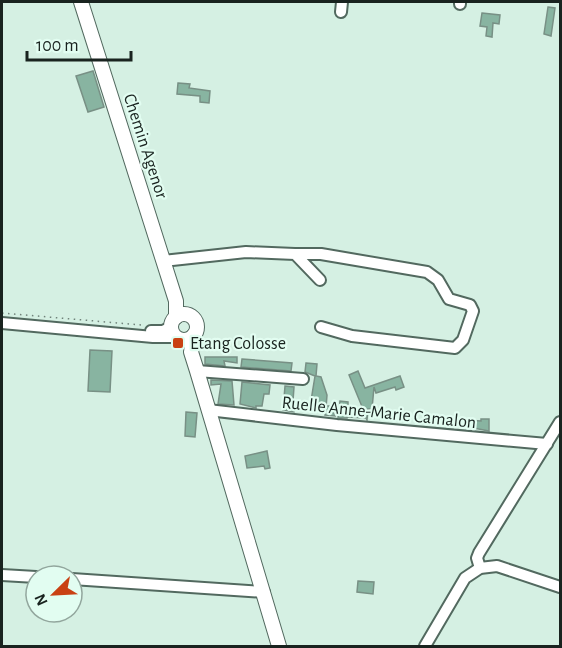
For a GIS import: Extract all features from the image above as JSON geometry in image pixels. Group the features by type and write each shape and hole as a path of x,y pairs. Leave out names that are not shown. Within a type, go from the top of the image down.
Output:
{"main road":[{"name":"Chemin Agenor","path":"81,2 176,301 181,328"},
{"path":"181,328 191,352 279,646"}],"street":[{"path":"163,261 246,252 332,255 427,272 438,280 448,298 470,305 473,311 464,340 455,348 352,336 321,327"},
{"path":"295,254 320,280"},
{"path":"2,317 147,331 181,328"},
{"path":"2,323 153,337 181,328"},
{"path":"196,371 303,379"},
{"name":"Ruelle Anne-Marie Camalon","path":"208,410 337,425 547,444"},
{"path":"480,568 477,558 479,553 561,422"},
{"path":"425,646 465,578 480,568 497,566 561,587"},
{"path":"2,575 24,576"},
{"path":"84,580 264,592"}],"path":[{"path":"2,313 141,325 147,331"}],"building":[{"path":"548,7 555,8 551,36 544,34"},
{"path":"482,13 500,15 499,24 493,23 492,37 486,36 487,27 480,26"},
{"path":"93,71 104,107 88,112 76,76"},
{"path":"178,83 190,84 189,88 210,91 209,103 200,102 200,96 177,94"},
{"path":"90,350 112,351 110,392 88,391"},
{"path":"205,357 237,357 237,363 224,361 225,366 205,364"},
{"path":"242,359 292,363 291,371 241,367"},
{"path":"306,363 317,364 316,376 321,377 327,395 326,408 331,406 335,416 325,415 326,410 310,407 315,376 305,372"},
{"path":"358,371 365,388 400,376 404,387 396,390 395,387 376,393 374,387 372,409 368,409 367,420 366,418 338,418 340,401 348,402 348,407 363,409 349,375"},
{"path":"211,380 232,381 234,405 218,404 221,384 211,385"},
{"path":"242,382 270,385 269,394 264,394 262,406 256,406 256,408 240,404"},
{"path":"285,386 294,387 293,401 296,401 294,412 283,410"},
{"path":"186,412 197,413 195,437 185,436"},
{"path":"481,419 489,419 489,431 468,427 468,420 481,421"},
{"path":"267,451 270,468 265,469 264,466 247,468 245,456"},
{"path":"358,581 374,582 373,594 357,592"}],"place":[{"name":"Etang Colosse","path":"178,343"}]}
